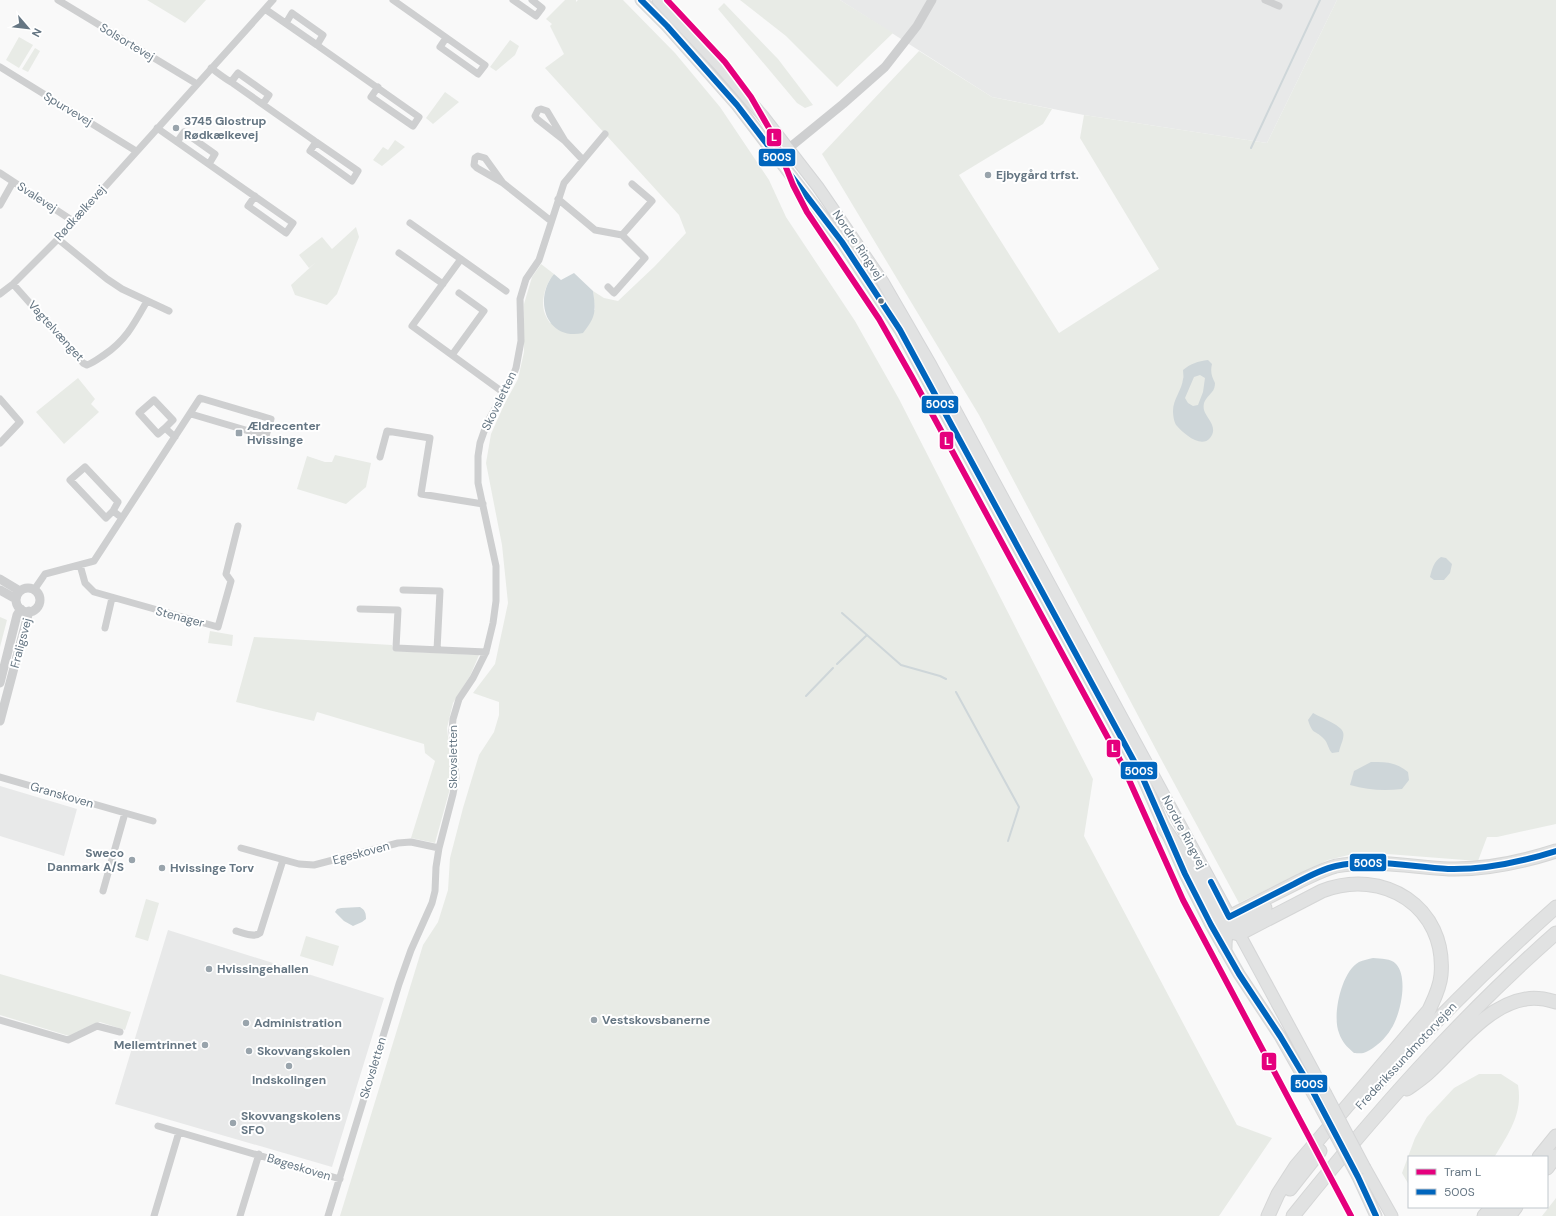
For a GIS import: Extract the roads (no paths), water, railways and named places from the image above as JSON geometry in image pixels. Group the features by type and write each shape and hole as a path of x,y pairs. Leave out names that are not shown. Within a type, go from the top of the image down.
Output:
{"highway":[{"path":"1164,828 1232,927"},
{"path":"1225,948 1225,939 1232,927 1315,882 1363,864 1394,864 1450,869 1482,867 1510,863 1556,851"},
{"path":"1232,927 1322,891 1346,884 1363,884 1393,890 1419,909 1428,920 1435,934 1440,954 1441,976 1437,992 1429,1010 1296,1166 1278,1194 1268,1216"},
{"name":"Frederikssundmotorvejen","path":"1268,1216 1326,1143 1390,1071 1448,1009 1517,941 1556,906"},
{"name":"Frederikssundmotorvejen","path":"1293,1216 1380,1110 1463,1021 1532,954 1556,933"},
{"path":"1380,1110 1426,1075 1477,1026 1499,1009 1526,999 1540,998 1556,1002"},
{"path":"1541,1156 1556,1136"},
{"path":"1548,1167 1556,1156"},
{"path":"1484,1216 1491,1208"},
{"path":"1491,1216 1497,1208"},
{"path":"1509,1216 1515,1208"}],"main road":[{"name":"Nordre Ringvej","path":"641,0 667,26 737,105 778,157 842,242 900,330 1141,774 1185,874 1239,974 1280,1036 1317,1100 1358,1177 1376,1216"},
{"name":"Nordre Ringvej","path":"658,0 718,64 789,149 818,187 879,276 931,365 1232,927 1325,1092 1392,1216"}],"street":[{"name":"Solsortevej","path":"58,0 197,84"},
{"name":"Rødkælkevej","path":"0,294 13,284 58,239 136,150 273,0"},
{"path":"393,0 485,65 478,74 440,47 446,38"},
{"path":"513,0 536,16 542,8 532,0"},
{"path":"778,157 866,85 885,67 917,26 932,0"},
{"path":"1265,0 1279,6"},
{"path":"265,8 317,44 378,87 419,116 413,126 371,97 378,87"},
{"path":"286,23 292,13 323,35 317,44"},
{"name":"Spurvevej","path":"0,67 136,150"},
{"path":"211,68 358,171 352,181 310,151 316,142"},
{"path":"231,82 238,73 257,86 269,95 263,104"},
{"path":"565,141 547,111 541,109 538,110 536,116 537,119 565,141 583,160"},
{"path":"157,128 255,196 293,223 286,233 248,206 255,196"},
{"path":"177,142 184,132 215,154 208,164"},
{"name":"Skovsletten","path":"328,1216 404,968 432,904 435,891 438,848 454,794 456,778 452,731 453,719 459,699 486,652 493,623 497,584 494,554 478,483 478,456 482,438 487,423 512,378 521,341 520,299 526,279 538,260 564,183 604,134"},
{"name":"Svalevej","path":"0,173 73,221"},
{"path":"0,205 14,182"},
{"path":"503,183 551,221"},
{"path":"622,236 652,201 632,184"},
{"path":"558,199 595,230 622,236 645,258 614,293 608,288"},
{"path":"410,223 506,291"},
{"path":"58,239 107,279 122,289 169,311"},
{"path":"399,253 443,284"},
{"path":"461,259 412,326 504,393"},
{"name":"Vagtelvænget","path":"13,284 82,363 87,365 93,363 117,346 134,325 147,301"},
{"path":"452,355 484,311 459,293"},
{"path":"34,590 45,574 94,561 200,398 271,419 266,436 191,414"},
{"path":"0,399 20,422 0,443"},
{"path":"154,400 173,420 165,428 158,434 139,413 154,400"},
{"path":"165,428 175,437"},
{"path":"380,457 387,431 430,438 421,494 483,504"},
{"path":"85,467 118,502 113,511 106,518 70,480 85,467"},
{"path":"113,511 122,518"},
{"name":"Stenager","path":"80,565 85,583 88,588 94,592 218,627 231,581 226,574 238,526"},
{"path":"0,580 18,595"},
{"path":"27,588 34,590 39,596 39,603 34,609 25,610 17,604 18,595 27,588"},
{"path":"0,590 18,595"},
{"path":"403,590 440,591 437,650"},
{"path":"105,628 112,598"},
{"path":"360,609 398,610 396,648 486,652"},
{"name":"Fraligsvej","path":"0,683 17,615 25,610"},
{"name":"Fraligsvej","path":"0,721 25,610"},
{"name":"Granskoven","path":"0,777 153,821"},
{"path":"102,891 125,813"},
{"name":"Egeskoven","path":"241,848 299,864 314,865 398,843 411,842 438,848"},
{"path":"236,931 253,936 260,933 284,860"},
{"path":"0,1020 68,1040 97,1026 120,1032"},
{"name":"Bøgeskoven","path":"158,1126 259,1154 340,1179"},
{"path":"154,1216 179,1132"},
{"name":"Bøgeskoven","path":"240,1216 259,1154"}],"waterway":[{"path":"1251,148 1320,0"},
{"path":"842,613 901,665 946,679"},
{"path":"837,664 867,635"},
{"path":"806,696 833,668"},
{"path":"956,692 1019,807 1008,841"}],"tram line":[{"name":"L","path":"667,0 725,62 751,97 773,135 793,185 807,212 879,319 912,377 1121,762 1183,900 1351,1216"}],"place":[{"name":"3745 Glostrup Rødkælkevej","path":"176,128"},
{"name":"Ejbygård trfst.","path":"988,175"},
{"name":"Ældrecenter Hvissinge","path":"239,433"},
{"name":"Sweco Danmark A/S","path":"132,860"},
{"name":"Hvissinge Torv","path":"162,868"},
{"name":"Hvissingehallen","path":"209,969"},
{"name":"Vestskovsbanerne","path":"594,1020"},
{"name":"Administration","path":"246,1023"},
{"name":"Mellemtrinnet","path":"205,1045"},
{"name":"Skovvangskolen","path":"249,1051"},
{"name":"Indskolingen","path":"289,1066"},
{"name":"Skovvangskolens SFO","path":"233,1123"}]}
